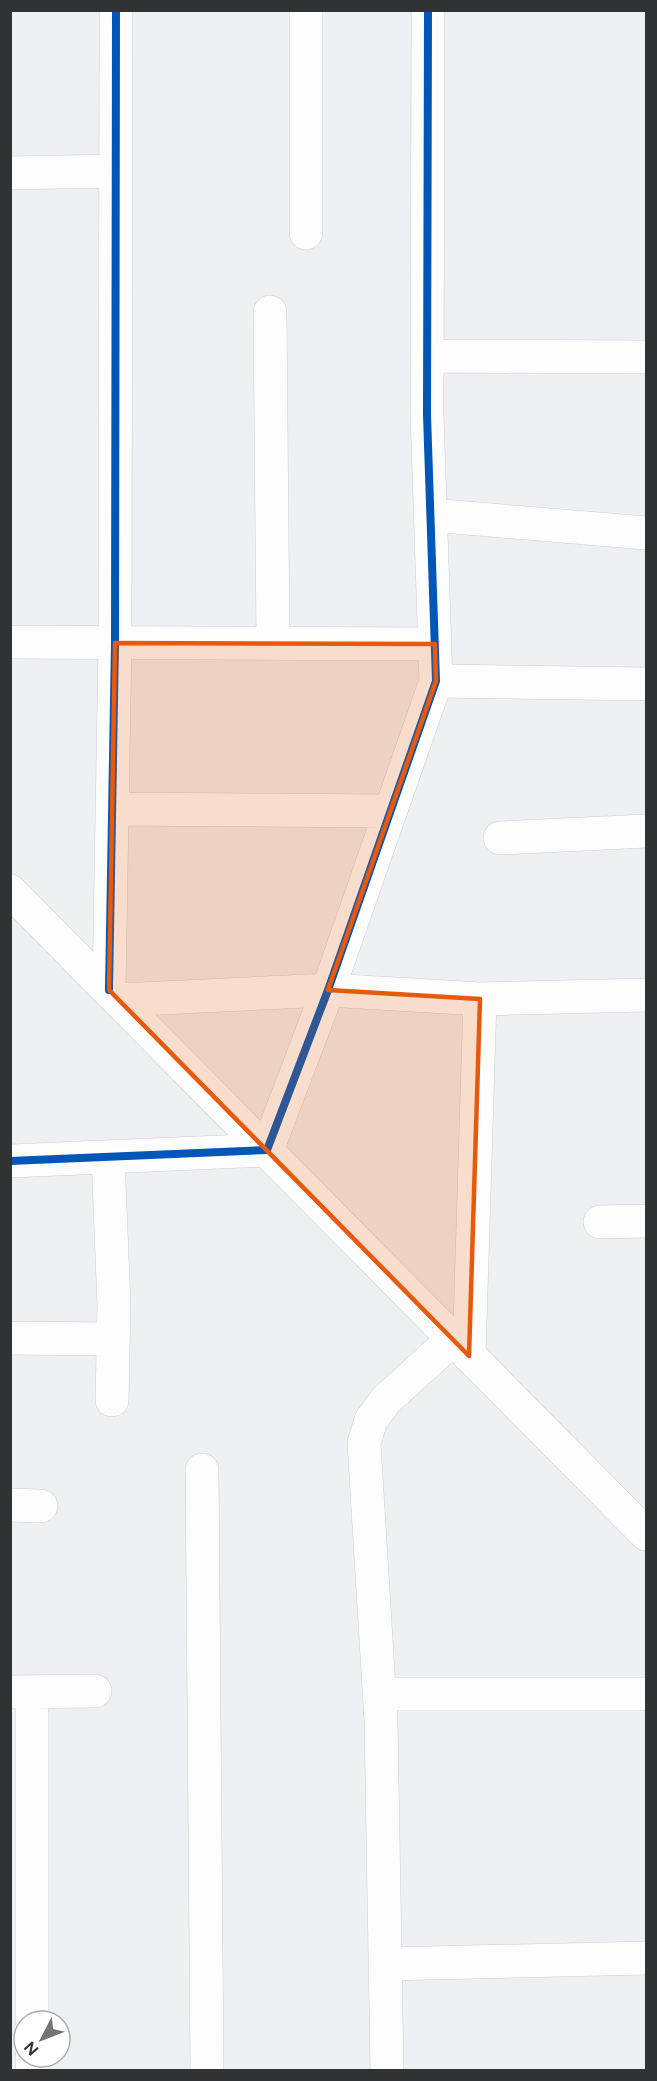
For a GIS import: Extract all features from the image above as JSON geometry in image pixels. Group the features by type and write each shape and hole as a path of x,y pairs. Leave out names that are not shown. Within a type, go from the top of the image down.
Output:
{"street":[{"path":"114,995 112,809 115,643 116,10"},
{"path":"306,10 306,233"},
{"path":"267,1150 328,990 436,681 427,356 428,10"},
{"path":"10,173 116,171"},
{"path":"270,312 273,643"},
{"path":"427,356 646,357"},
{"path":"431,515 646,533"},
{"path":"10,642 435,644"},
{"path":"436,681 646,684"},
{"path":"112,809 390,811"},
{"path":"500,838 646,831"},
{"path":"12,893 646,1534"},
{"path":"114,995 328,990 480,999 646,995"},
{"path":"461,1347 480,999"},
{"path":"10,1161 267,1150"},
{"path":"108,1157 114,1305 112,1400"},
{"path":"600,1222 646,1221"},
{"path":"10,1338 112,1339"},
{"path":"387,2070 380,1694 364,1443 371,1420 386,1400 461,1347"},
{"path":"202,1470 207,2070"},
{"path":"32,2009 21,1692 95,1691"},
{"path":"380,1694 646,1694"},
{"path":"385,1964 646,1958"}],"highlighted area":[{"path":"115,643 435,644 436,681 328,990 480,999 469,1356 109,990"}],"cycle path":[{"path":"109,990 115,643 116,10"},
{"path":"10,1161 267,1150 328,990 436,681 427,415 428,10"}]}
